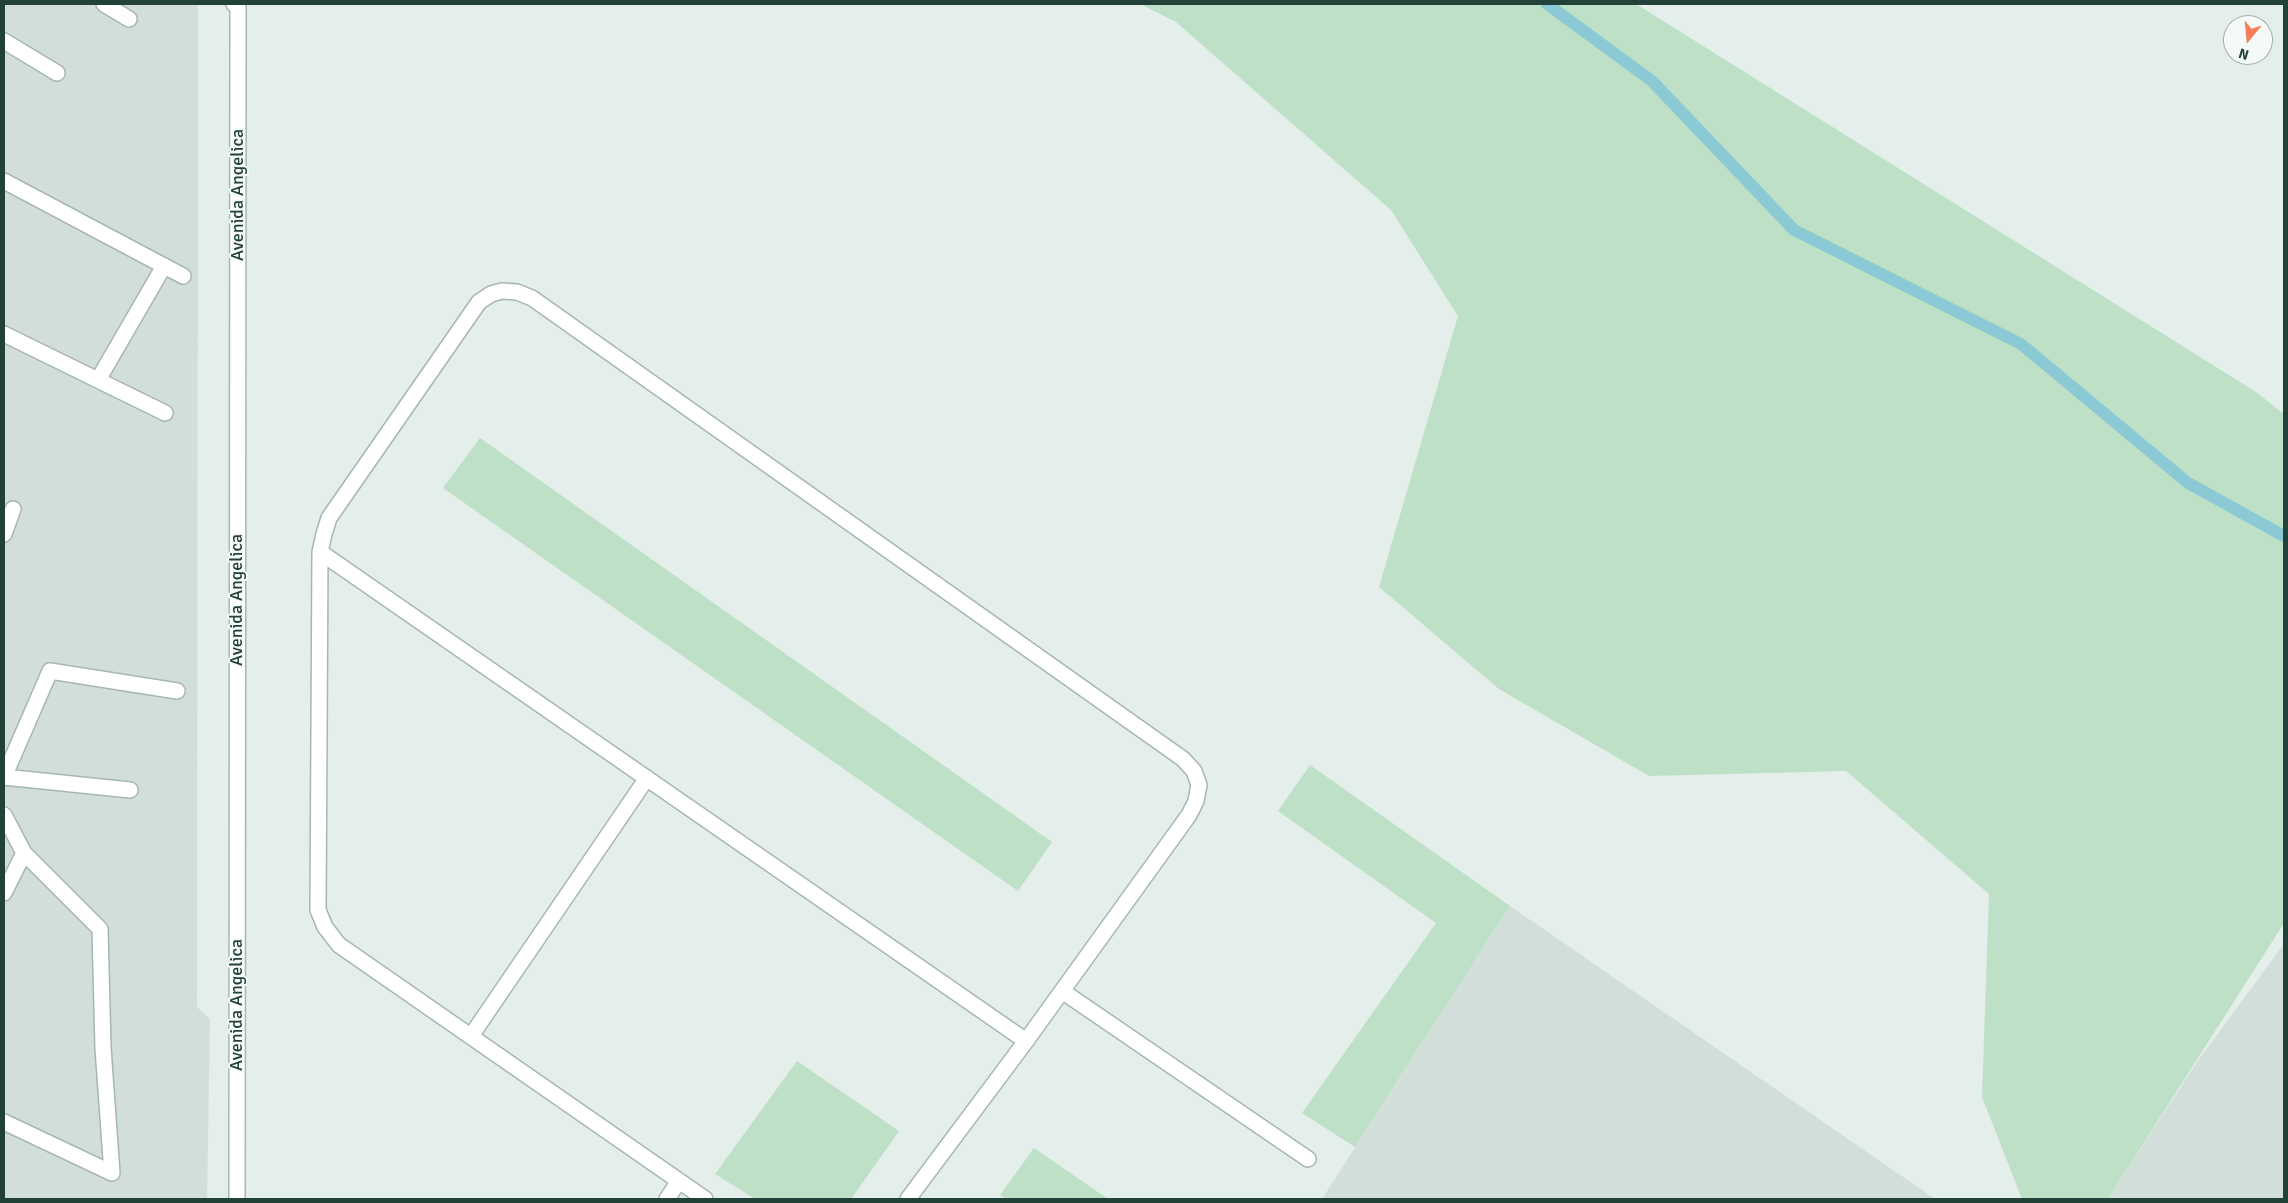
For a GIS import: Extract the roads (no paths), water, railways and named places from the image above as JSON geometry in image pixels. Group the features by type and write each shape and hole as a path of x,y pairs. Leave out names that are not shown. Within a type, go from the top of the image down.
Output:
{"street":[{"path":"104,4 130,19"},
{"name":"Avenida Angelica","path":"234,4 238,7 237,1199"},
{"path":"4,41 57,72"},
{"path":"4,181 183,276"},
{"path":"98,380 164,266"},
{"path":"705,1199 339,945 325,928 318,910 320,552 329,518 479,302 491,294 502,291 517,292 532,298 1183,759 1194,772 1199,785 1196,801 1189,815 1026,1041 908,1199"},
{"path":"4,334 165,413"},
{"path":"4,534 13,510"},
{"path":"320,552 1026,1041"},
{"path":"130,790 4,777 50,671 177,691"},
{"path":"471,1036 647,778"},
{"path":"4,815 24,853 100,929 103,1048 112,1173 4,1122"},
{"path":"4,893 24,853"},
{"path":"1062,991 1308,1159"},
{"path":"667,1199 679,1181"}],"waterway":[{"path":"1547,4 1652,81 1794,230 2021,344 2188,483 2284,536"}]}
